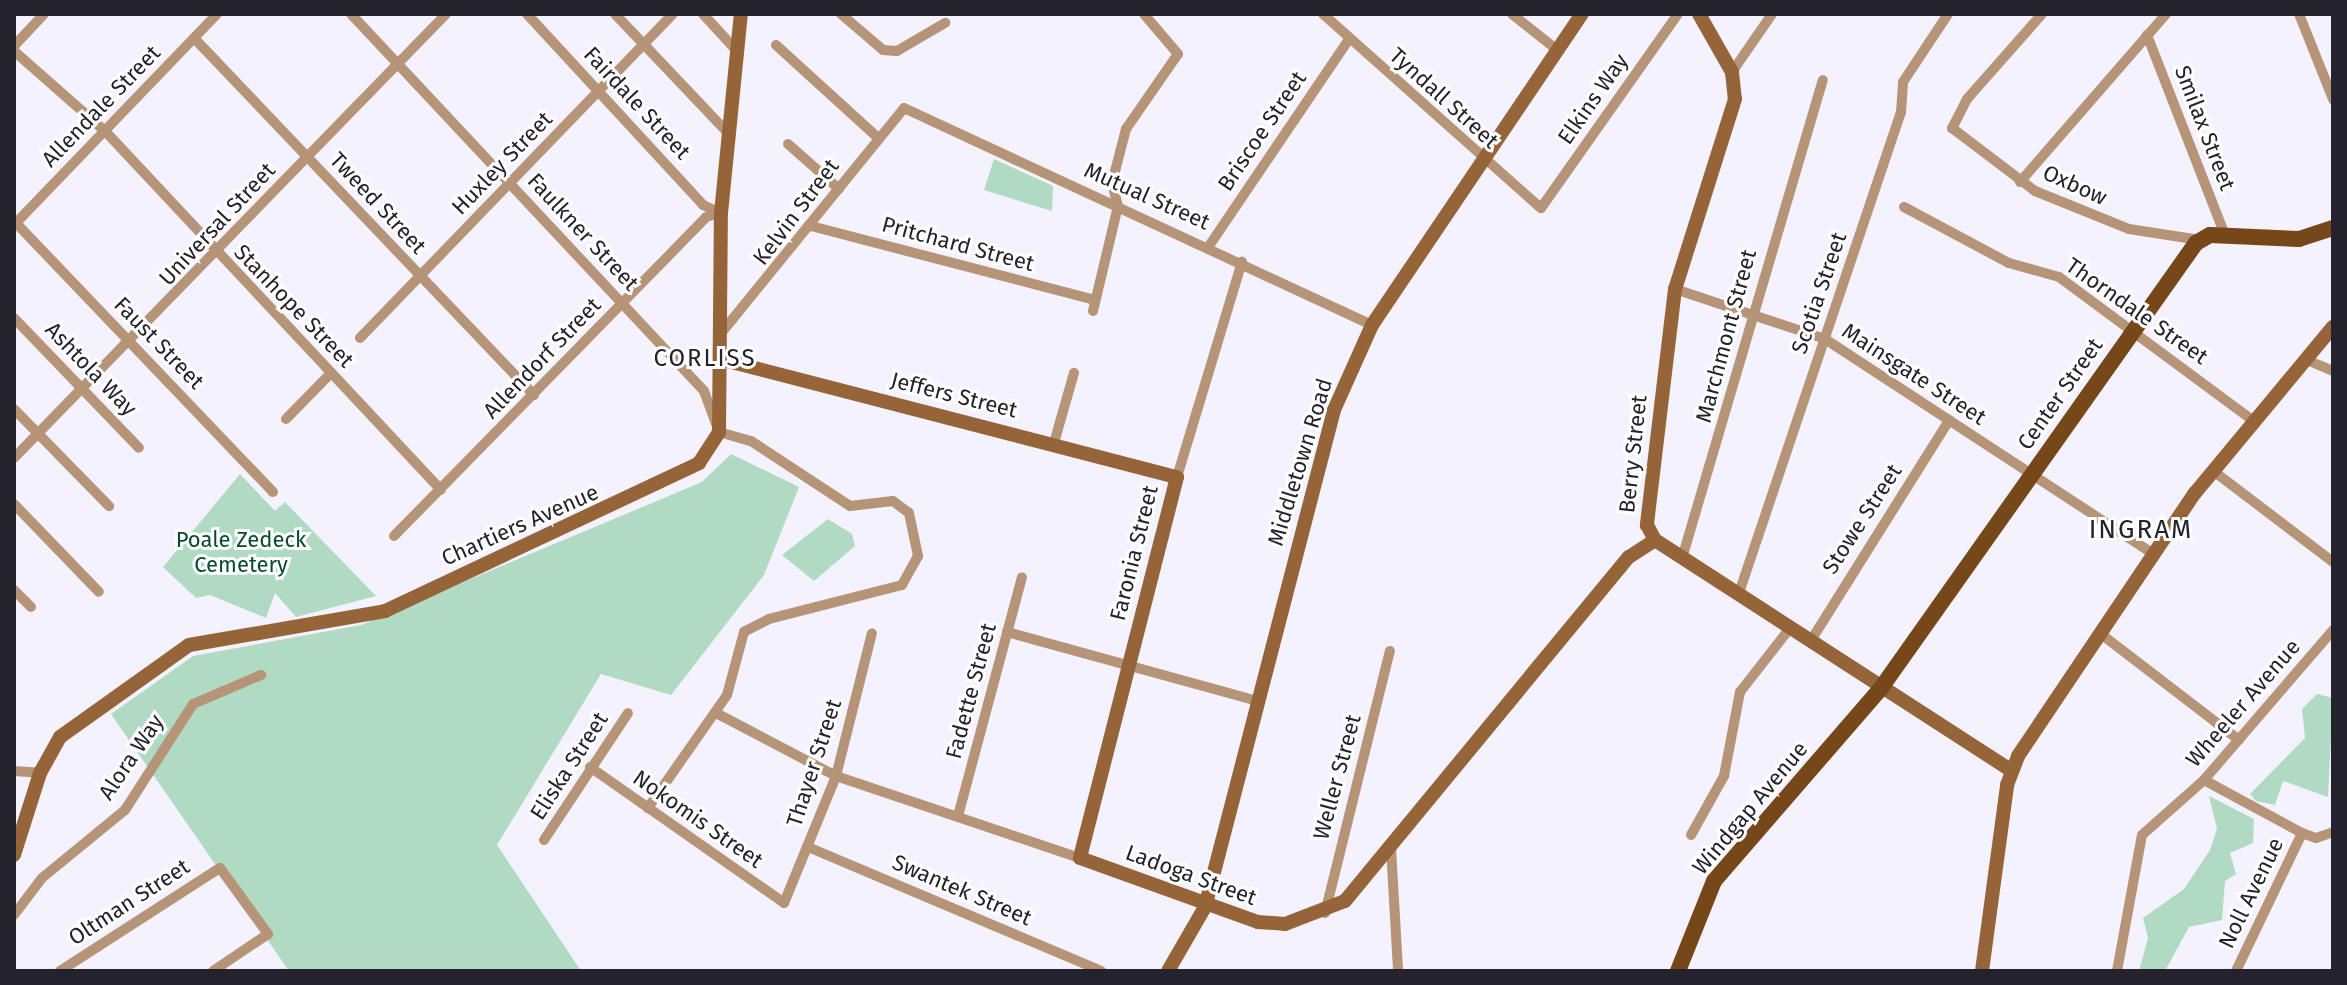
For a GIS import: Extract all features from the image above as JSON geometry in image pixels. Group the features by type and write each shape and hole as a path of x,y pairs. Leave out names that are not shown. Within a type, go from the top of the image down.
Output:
{"main road":[{"path":"2196,243 2225,235 2299,239 2333,228"},
{"name":"Center Street","path":"1881,688 2196,243"},
{"name":"Windgap Avenue","path":"1678,971 1714,881 1881,688"}],"street":[{"path":"14,48 44,14"},
{"name":"Allendale Street","path":"15,224 217,14"},
{"name":"Faulkner Street","path":"351,14 704,391 719,432"},
{"name":"Universal Street","path":"14,458 84,391 446,14"},
{"name":"Fairdale Street","path":"527,14 703,205 721,213"},
{"path":"615,14 730,135"},
{"name":"Huxley Street","path":"360,338 673,14"},
{"path":"703,14 738,52"},
{"path":"648,808 716,713 738,644 752,625 886,594 902,585 918,556 901,507 893,501 850,506 787,461 719,432 721,213 741,14"},
{"path":"841,14 883,50 897,51 945,23"},
{"path":"1118,206 1112,183 1126,129 1178,54 1144,14"},
{"name":"Tyndall Street","path":"1323,14 1481,158 1541,208"},
{"path":"1512,14 1556,49"},
{"name":"Middletown Road","path":"1168,971 1205,907 1326,438 1372,325 1481,158 1582,14"},
{"name":"Elkins Way","path":"1541,208 1678,14"},
{"name":"Berry Street","path":"1699,14 1732,72 1732,112 1675,289 1645,513 1655,540 1683,555 1810,642 2011,770"},
{"path":"1732,72 1772,14"},
{"name":"Scotia Street","path":"1739,593 1901,112 1903,82 1948,14"},
{"name":"Oxbow","path":"2042,14 1967,99 1952,128 2020,182 2129,229 2196,243"},
{"path":"2020,182 2166,14"},
{"path":"2299,14 2333,99"},
{"name":"Smilax Street","path":"2147,35 2225,235"},
{"name":"Tweed Street","path":"194,38 534,395"},
{"name":"Briscoe Street","path":"1209,246 1349,39"},
{"path":"776,45 877,137"},
{"name":"Stanhope Street","path":"14,48 106,132 441,490"},
{"name":"Marchmont Street","path":"1683,555 1752,325 1750,314 1823,80"},
{"name":"Mutual Street","path":"904,108 1209,246 1372,325"},
{"name":"Kelvin Street","path":"718,337 811,226 877,137 904,108"},
{"path":"788,144 839,189"},
{"name":"Pritchard Street","path":"811,226 1094,306 1118,206"},
{"name":"Thorndale Street","path":"1904,207 2009,263 2059,277 2252,420"},
{"name":"Allendorf Street","path":"394,536 706,217 721,213"},
{"name":"Faust Street","path":"15,224 273,492"},
{"name":"Faronia Street","path":"1080,858 1177,477 1242,262"},
{"name":"Mainsgate Street","path":"1675,289 1825,339 2154,554"},
{"name":"Ashtola Way","path":"14,318 139,448"},
{"path":"1982,971 2011,770 2212,470 2333,327"},
{"name":"Jeffers Street","path":"720,359 1177,477"},
{"path":"2307,360 2333,371"},
{"path":"286,419 331,373"},
{"path":"1054,443 1074,373"},
{"path":"14,409 109,506"},
{"name":"Stowe Street","path":"1810,642 1949,420"},
{"name":"Chartiers Avenue","path":"14,855 40,773 60,737 189,645 385,611 674,479 699,463 719,432"},
{"path":"2212,470 2333,562"},
{"path":"14,504 99,592"},
{"name":"Ladoga Street","path":"716,713 836,776 1080,858 1205,907 1285,924 1325,913 1345,901 1629,557 1655,540"},
{"name":"Fadette Street","path":"958,816 1022,577"},
{"path":"14,590 31,607"},
{"path":"1691,835 1724,776 1740,692 1790,628"},
{"name":"Wheeler Avenue","path":"2117,971 2142,835 2204,780 2333,630"},
{"path":"1007,632 1257,701"},
{"name":"Thayer Street","path":"784,903 836,776 872,633"},
{"path":"2101,634 2239,740"},
{"name":"Weller Street","path":"1325,913 1390,651"},
{"name":"Alora Way","path":"14,915 42,878 125,810 193,704 261,675"},
{"name":"Eliska Street","path":"544,840 628,713"},
{"name":"Nokomis Street","path":"590,767 784,903"},
{"path":"14,771 40,773"},
{"path":"2204,780 2302,833 2316,838 2333,832"},
{"name":"Noll Avenue","path":"2236,971 2302,833"},
{"name":"Swantek Street","path":"808,847 1101,971"},
{"path":"1391,848 1398,971"},
{"name":"Oltman Street","path":"60,971 220,868 268,934 213,971"}],"green space":[{"path":"994,159 1053,186 1052,211 984,190"},
{"path":"731,454 799,487 764,575 671,695 601,674 497,845 581,971 289,971 111,714 193,656 361,625 702,482"},
{"name":"Poale Zedeck Cemetery","path":"240,474 275,511 285,502 376,596 296,617 275,593 266,618 210,595 196,598 163,567"},
{"path":"828,519 852,534 855,546 814,581 782,555"},
{"path":"2317,694 2333,698 2328,797 2283,781 2275,805 2256,801 2250,794 2305,738 2302,709"},
{"path":"2209,796 2254,819 2253,843 2230,853 2236,874 2225,881 2222,920 2189,927 2165,971 2139,971 2148,938 2143,918 2184,889 2210,850 2217,829"}],"district":[{"name":"CORLISS","path":"705,359"},
{"name":"INGRAM","path":"2141,530"}]}
